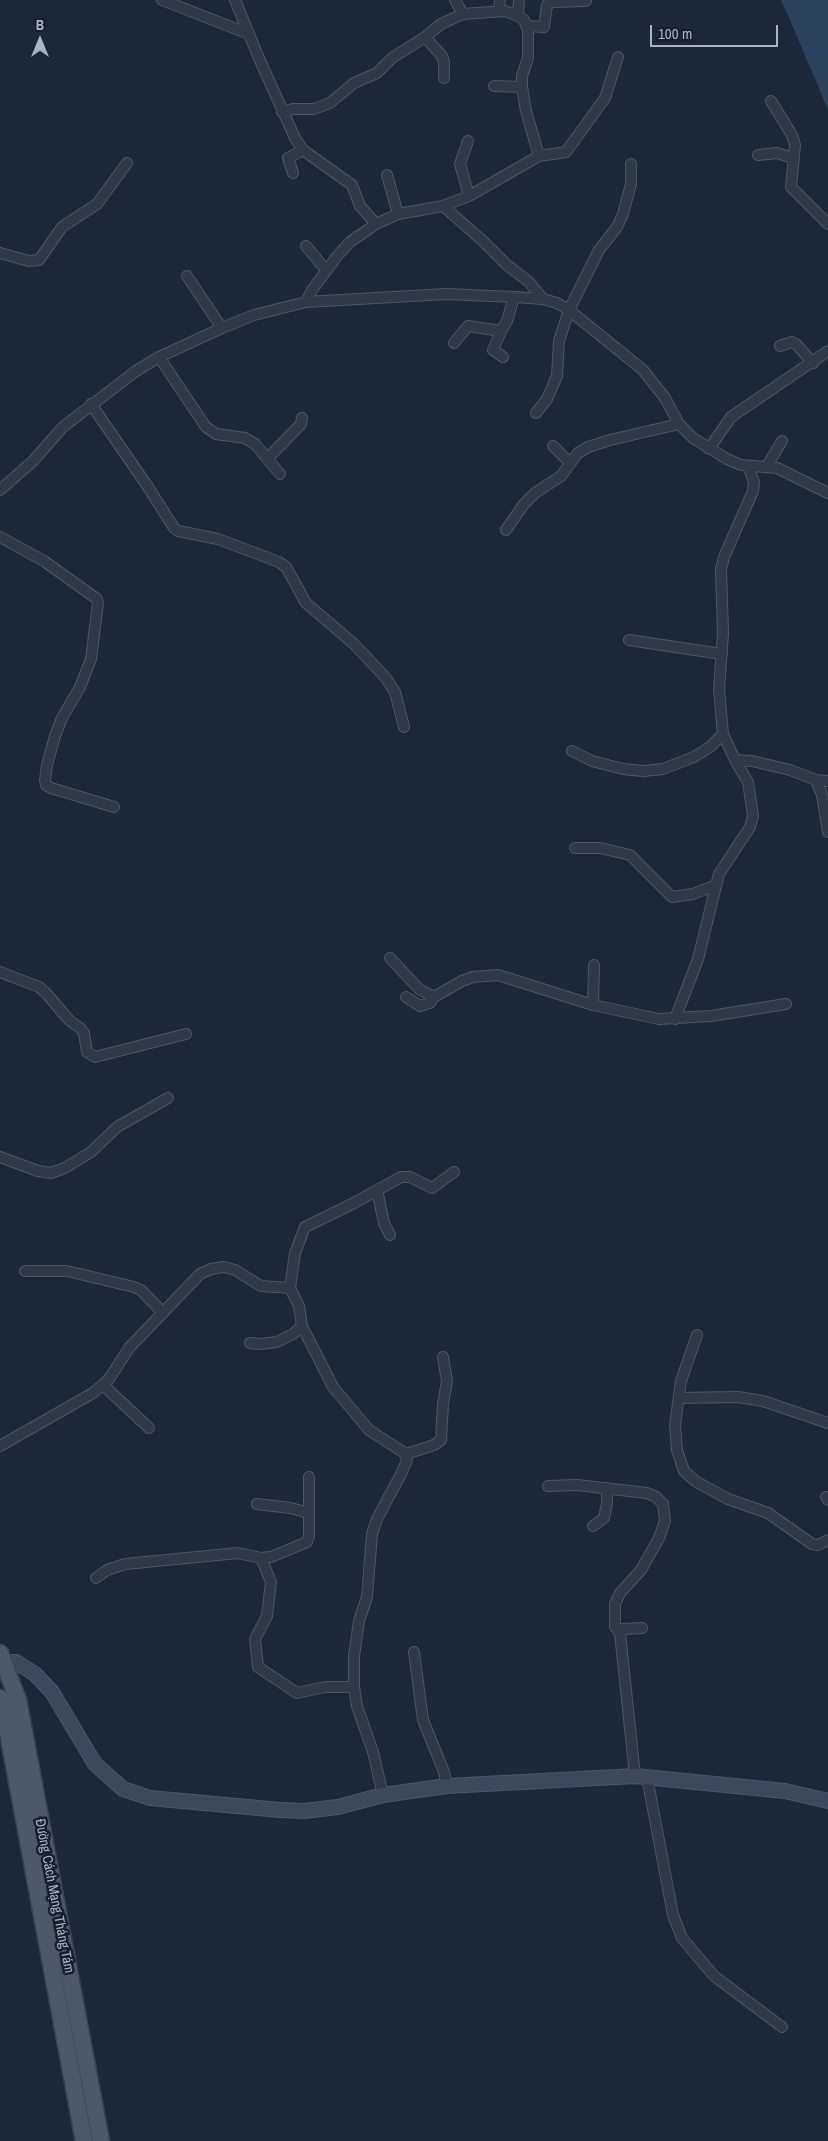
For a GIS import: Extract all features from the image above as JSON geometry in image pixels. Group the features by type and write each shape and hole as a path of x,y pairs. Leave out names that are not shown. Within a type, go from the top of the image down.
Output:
{"main road":[{"path":"1,1659 16,1662 35,1674 52,1692 94,1764 123,1789 150,1798 296,1811 338,1807 383,1795 447,1786 641,1777 785,1791 828,1801"},
{"name":"Đường Cách Mạng Tháng Tám","path":"1,1659 18,1700 101,2141"},
{"name":"Đường Cách Mạng Tháng Tám","path":"0,1698 84,2141"}],"street":[{"path":"162,0 249,34"},
{"path":"235,0 282,112 303,150 352,185 360,206 376,224"},
{"path":"455,0 463,14"},
{"path":"518,0 518,16"},
{"path":"527,26 544,27 547,5 552,2 586,0"},
{"path":"282,112 293,109 314,109 330,103 354,82 377,73 392,58 442,24 463,14 499,5 518,16 527,26 528,58 522,76 522,87 526,111 539,156"},
{"path":"425,37 442,56 444,78"},
{"path":"306,302 326,270 350,242 376,224 398,214 442,206 469,196 539,156 561,154 571,148 605,98 618,57"},
{"path":"494,86 522,87"},
{"path":"771,101 792,135 795,145 791,187 828,224"},
{"path":"468,140 460,164 469,196"},
{"path":"293,173 288,158 303,150"},
{"path":"758,155 777,153 793,158"},
{"path":"0,253 29,261 39,260 46,253 54,236 62,227 97,204 127,163"},
{"path":"536,413 547,399 557,376 559,341 569,310 599,250 617,227 623,214 631,184 631,164"},
{"path":"387,175 398,214"},
{"path":"442,206 483,241 506,265 529,282 543,299"},
{"path":"306,246 326,270"},
{"path":"187,276 222,328"},
{"path":"0,490 32,462 63,427 136,371 159,357 222,328 254,315 306,302 446,294 543,299 557,303 569,310 643,370 660,392 678,424 693,438 727,459 748,466 778,468 827,491"},
{"path":"503,357 493,350 507,321 514,297"},
{"path":"454,343 468,326 501,331"},
{"path":"780,346 792,342 796,344 812,363"},
{"path":"709,449 730,417 828,351"},
{"path":"159,357 211,432 245,438 255,444 280,474"},
{"path":"91,404 174,528 178,531 218,539 279,562 286,567 306,603 354,644 386,678 395,692 404,727"},
{"path":"268,458 301,424 302,418"},
{"path":"506,530 524,504 535,493 554,482 578,453 588,447 678,424"},
{"path":"767,466 782,442"},
{"path":"553,446 570,463"},
{"path":"675,1019 698,959 716,885 723,867 750,827 753,816 748,782 723,734 719,690 722,654 721,569 724,557 753,491 754,482 748,466"},
{"path":"0,537 44,561 97,599 91,659 80,687 62,718 55,736 45,780 46,785 51,788 114,807"},
{"path":"629,640 722,654"},
{"path":"572,751 592,761 623,769 643,771 663,769 710,747 723,734"},
{"path":"735,760 752,761 790,770 816,780 828,781"},
{"path":"816,780 822,795 828,832"},
{"path":"575,848 600,848 630,855 672,897 692,894 716,885"},
{"path":"390,958 419,990 434,997"},
{"path":"593,1005 594,965"},
{"path":"0,972 39,988 46,993 69,1020 84,1033 88,1052 94,1057 186,1034"},
{"path":"406,997 420,1006 430,1003 434,997 462,981 473,977 498,975 593,1005 641,1016 675,1019 786,1004"},
{"path":"0,1157 38,1171 51,1173 65,1168 92,1152 117,1127 168,1098"},
{"path":"383,1795 373,1752 363,1729 357,1706 354,1687 356,1637 367,1597 372,1534 377,1519 407,1460 406,1454 369,1430 351,1411 333,1387 302,1326 299,1306 290,1288 295,1253 305,1227 378,1190 401,1176 406,1176 432,1188 454,1172"},
{"path":"378,1190 384,1223 390,1235"},
{"path":"0,1446 92,1394 103,1385 129,1348 200,1274 211,1269 224,1268 235,1270 261,1286 290,1288"},
{"path":"25,1271 67,1272 134,1287 141,1290 163,1313"},
{"path":"250,1343 276,1342 294,1334 302,1326"},
{"path":"697,1335 678,1398 675,1437 680,1463 690,1477 728,1499 768,1513 816,1545 828,1540"},
{"path":"406,1454 441,1440 443,1404 447,1381 443,1357"},
{"path":"103,1385 149,1428"},
{"path":"678,1398 738,1397 764,1401 828,1423"},
{"path":"96,1578 108,1570 125,1564 238,1553 260,1558 275,1556 307,1542 310,1536 308,1477"},
{"path":"548,1486 576,1485 648,1493 656,1497 665,1510 664,1527 650,1555 641,1570 620,1593 615,1604 615,1626 620,1633 641,1777 673,1916 682,1938 714,1976 782,2027"},
{"path":"593,1526 604,1518 608,1503 607,1488"},
{"path":"257,1504 290,1508 308,1513"},
{"path":"260,1558 271,1582 268,1611 255,1639 258,1667 297,1693 325,1687 354,1687"},
{"path":"620,1633 623,1629 642,1628"},
{"path":"414,1652 423,1720 444,1772 447,1786"}],"water":[{"path":"781,0 828,0 828,110 793,27"}]}
